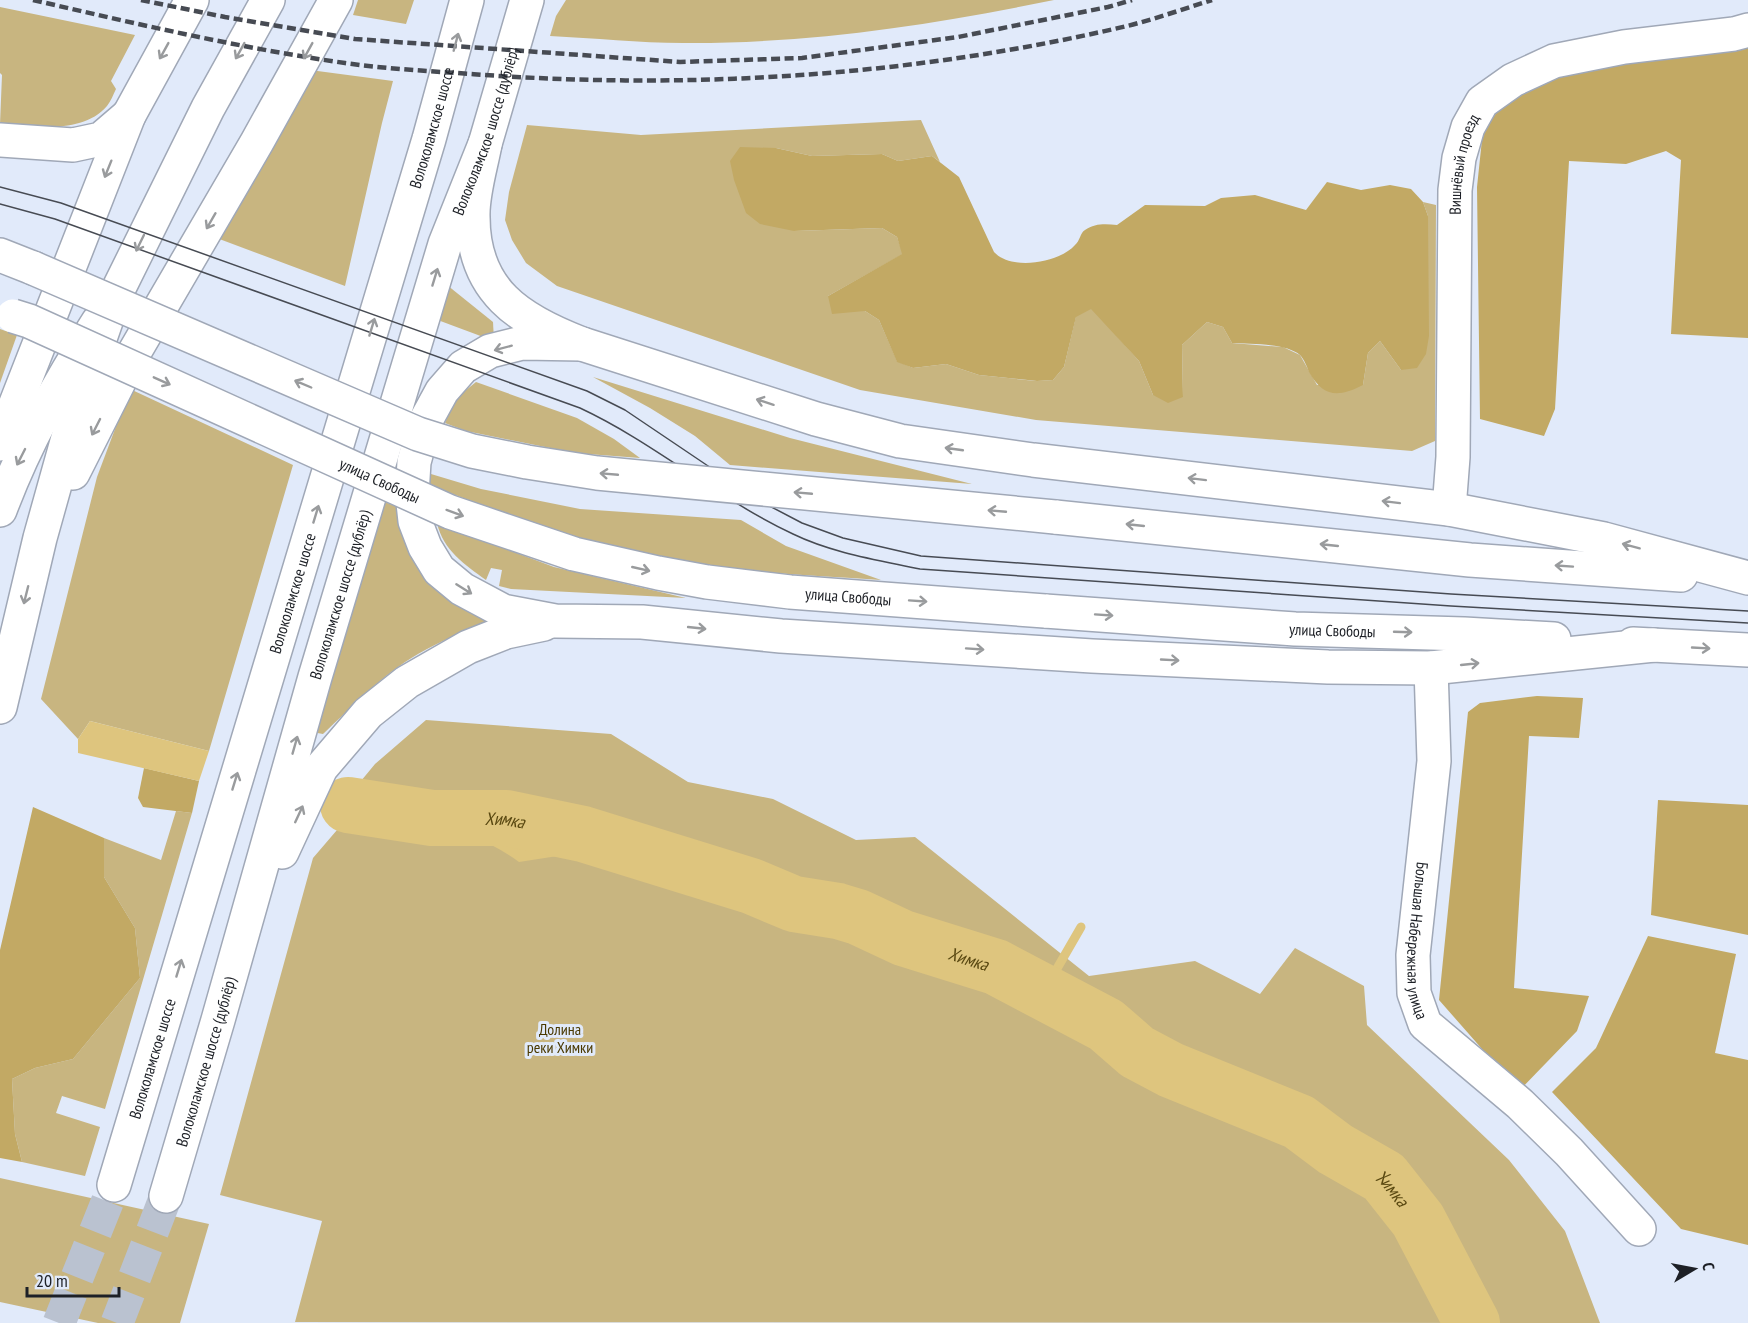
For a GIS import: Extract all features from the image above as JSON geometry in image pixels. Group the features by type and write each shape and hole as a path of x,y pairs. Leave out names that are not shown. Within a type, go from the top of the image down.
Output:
{"main road":[{"path":"0,444 129,115 192,0"},
{"path":"0,510 17,465 62,378 114,298 208,108 268,0"},
{"path":"40,538 131,358 257,142 336,0"},
{"name":"Волоколамское шоссе","path":"114,1185 429,139 467,0"},
{"name":"Волоколамское шоссе (дублёр)","path":"166,1196 318,666 445,244 485,144 527,0"},
{"name":"Вишнёвый проезд","path":"1449,509 1453,457 1455,190 1459,158 1468,127 1482,102 1513,80 1554,61 1624,47 1734,34 1748,30"},
{"path":"0,140 73,145 101,139 129,115"},
{"path":"485,144 472,214 474,237 481,264 493,288 520,313 547,330 582,344 816,418 900,441 1045,461 1449,509 1604,539 1748,579"},
{"path":"0,255 33,267 418,434 472,451 526,462 597,473 1470,560 1748,579"},
{"path":"0,707 40,538 78,402 114,298"},
{"name":"улица Свободы","path":"6,313 29,321 450,512 574,554 658,573 790,592 1046,611 1296,628 1464,634 1748,650"},
{"path":"582,344 522,343 490,351 463,367 442,392 425,422 414,462 412,494 414,521 425,547 439,570 462,589 503,611 555,621 642,622 781,636 1092,657 1328,667 1431,668 1654,645"},
{"path":"239,943 321,768 368,713 407,682 468,647 506,632 555,621"},
{"name":"Большая Набережная улица","path":"1431,668 1434,761 1413,955 1414,993 1425,1023 1520,1104 1569,1152 1639,1229"}],"green space":[{"path":"358,0 414,0 406,24 353,15"},
{"path":"566,0 1054,0 870,31 777,40 683,43 550,36 556,16"},
{"path":"0,7 135,35 111,81 116,89 107,106 97,115 71,125 42,127 0,124 2,75 0,73"},
{"path":"310,70 393,81 345,286 214,237"},
{"path":"921,120 940,162 932,156 898,161 882,154 812,156 776,148 794,231 882,228 897,237 903,254 828,296 865,311 879,320 897,361 913,368 946,364 979,375 1036,381 1053,380 1064,367 1076,316 1110,240 1114,333 1139,361 1153,395 1183,397 1182,345 1207,322 1223,327 1232,343 1283,347 1300,355 1317,385 1363,385 1368,353 1380,341 1401,370 1428,216 1423,202 1436,205 1435,441 1412,451 1036,420 860,390 557,286 526,263 512,240 505,220 509,192 527,125 641,135"},
{"path":"447,285 493,322 494,341 435,319"},
{"path":"0,329 17,335 0,383"},
{"path":"593,377 790,438 972,484 730,465 695,436"},
{"path":"476,382 577,418 614,439 640,458 575,453 466,431 445,423 455,399"},
{"path":"130,389 293,465 209,751 90,721 78,739 41,699 97,477"},
{"path":"431,474 481,489 580,509 741,520 786,546 881,580 721,568 637,553 545,527 455,495 425,483"},
{"path":"382,501 398,507 494,620 446,640 405,662 380,681 323,734 312,732"},
{"path":"437,523 554,567 686,598 511,589 499,586 502,570 491,568 486,580 450,549"},
{"name":"Долина реки Химки","path":"426,720 611,734 688,782 773,799 856,840 915,837 1089,976 1195,961 1260,994 1295,948 1364,986 1367,1025 1509,1160 1565,1231 1600,1323 295,1322 322,1221 220,1195 313,858 349,816 356,787 375,764"},
{"path":"176,811 192,813 105,1109 62,1096 56,1113 100,1127 85,1176 22,1162 15,1134 12,1079 35,1068 73,1059 140,978 135,928 104,877 104,838 161,860"},
{"path":"0,1178 209,1224 180,1323 98,1323 0,1302"}],"shaded area":[{"path":"1748,45 1748,338 1671,334 1681,160 1666,151 1626,164 1569,161 1555,409 1544,436 1480,419 1477,187 1483,130 1500,108 1523,92 1557,78 1619,63"},
{"path":"740,147 776,148 812,156 882,154 898,161 932,156 959,177 994,252 1002,258 1023,263 1058,256 1075,245 1083,231 1093,226 1117,225 1145,205 1205,206 1221,198 1255,195 1306,210 1327,182 1361,190 1390,185 1411,189 1423,202 1428,216 1429,336 1426,354 1417,368 1401,370 1380,341 1368,353 1363,385 1346,392 1332,393 1326,391 1314,380 1300,355 1294,351 1267,345 1232,343 1223,327 1207,322 1182,345 1183,397 1168,403 1153,395 1139,361 1091,309 1076,317 1064,367 1053,380 1037,381 979,375 946,364 913,368 897,362 879,320 865,311 832,314 828,296 902,254 897,237 882,228 794,231 760,224 746,213 734,180 730,161"},
{"path":"1537,696 1583,698 1579,738 1529,736 1514,988 1589,996 1577,1031 1519,1091 1439,1000 1468,712 1480,703"},
{"path":"144,768 199,781 192,813 143,807 138,798"},
{"path":"1658,800 1748,805 1748,935 1651,915"},
{"path":"33,807 104,838 104,877 135,928 140,978 73,1059 35,1068 12,1079 15,1134 22,1162 0,1158 0,950"},
{"path":"1648,936 1736,954 1715,1053 1748,1060 1748,1245 1681,1229 1552,1092 1596,1048"}],"water":[{"path":"90,721 209,751 199,781 78,753 78,739"},
{"path":"505,804 552,815 623,827 616,862 564,855 519,862 498,848 477,839 432,825 432,813"}],"waterway":[{"name":"Химка","path":"348,805 432,818 506,818 583,834 751,886 794,904 838,911 858,917 903,938 996,967 1106,1025 1137,1052 1171,1070 1299,1122 1335,1149 1384,1177 1418,1220 1472,1323"},
{"path":"1044,991 1081,927"}],"tunnel":[{"path":"59,1323 114,1185"},
{"path":"117,1323 166,1196"}],"tram line":[{"path":"0,187 61,203 587,391 625,410 760,501 802,523 843,538 921,556 1451,594 1748,611"},
{"path":"0,204 55,219 580,408 608,422 765,520 808,541 855,555 920,569 1451,606 1748,623"}],"railway":[{"path":"33,0 228,43 345,63 552,79 632,80 794,76 955,59 1114,29 1212,0"},
{"path":"141,0 355,39 680,62 802,58 958,37 1108,7 1132,0"}]}
